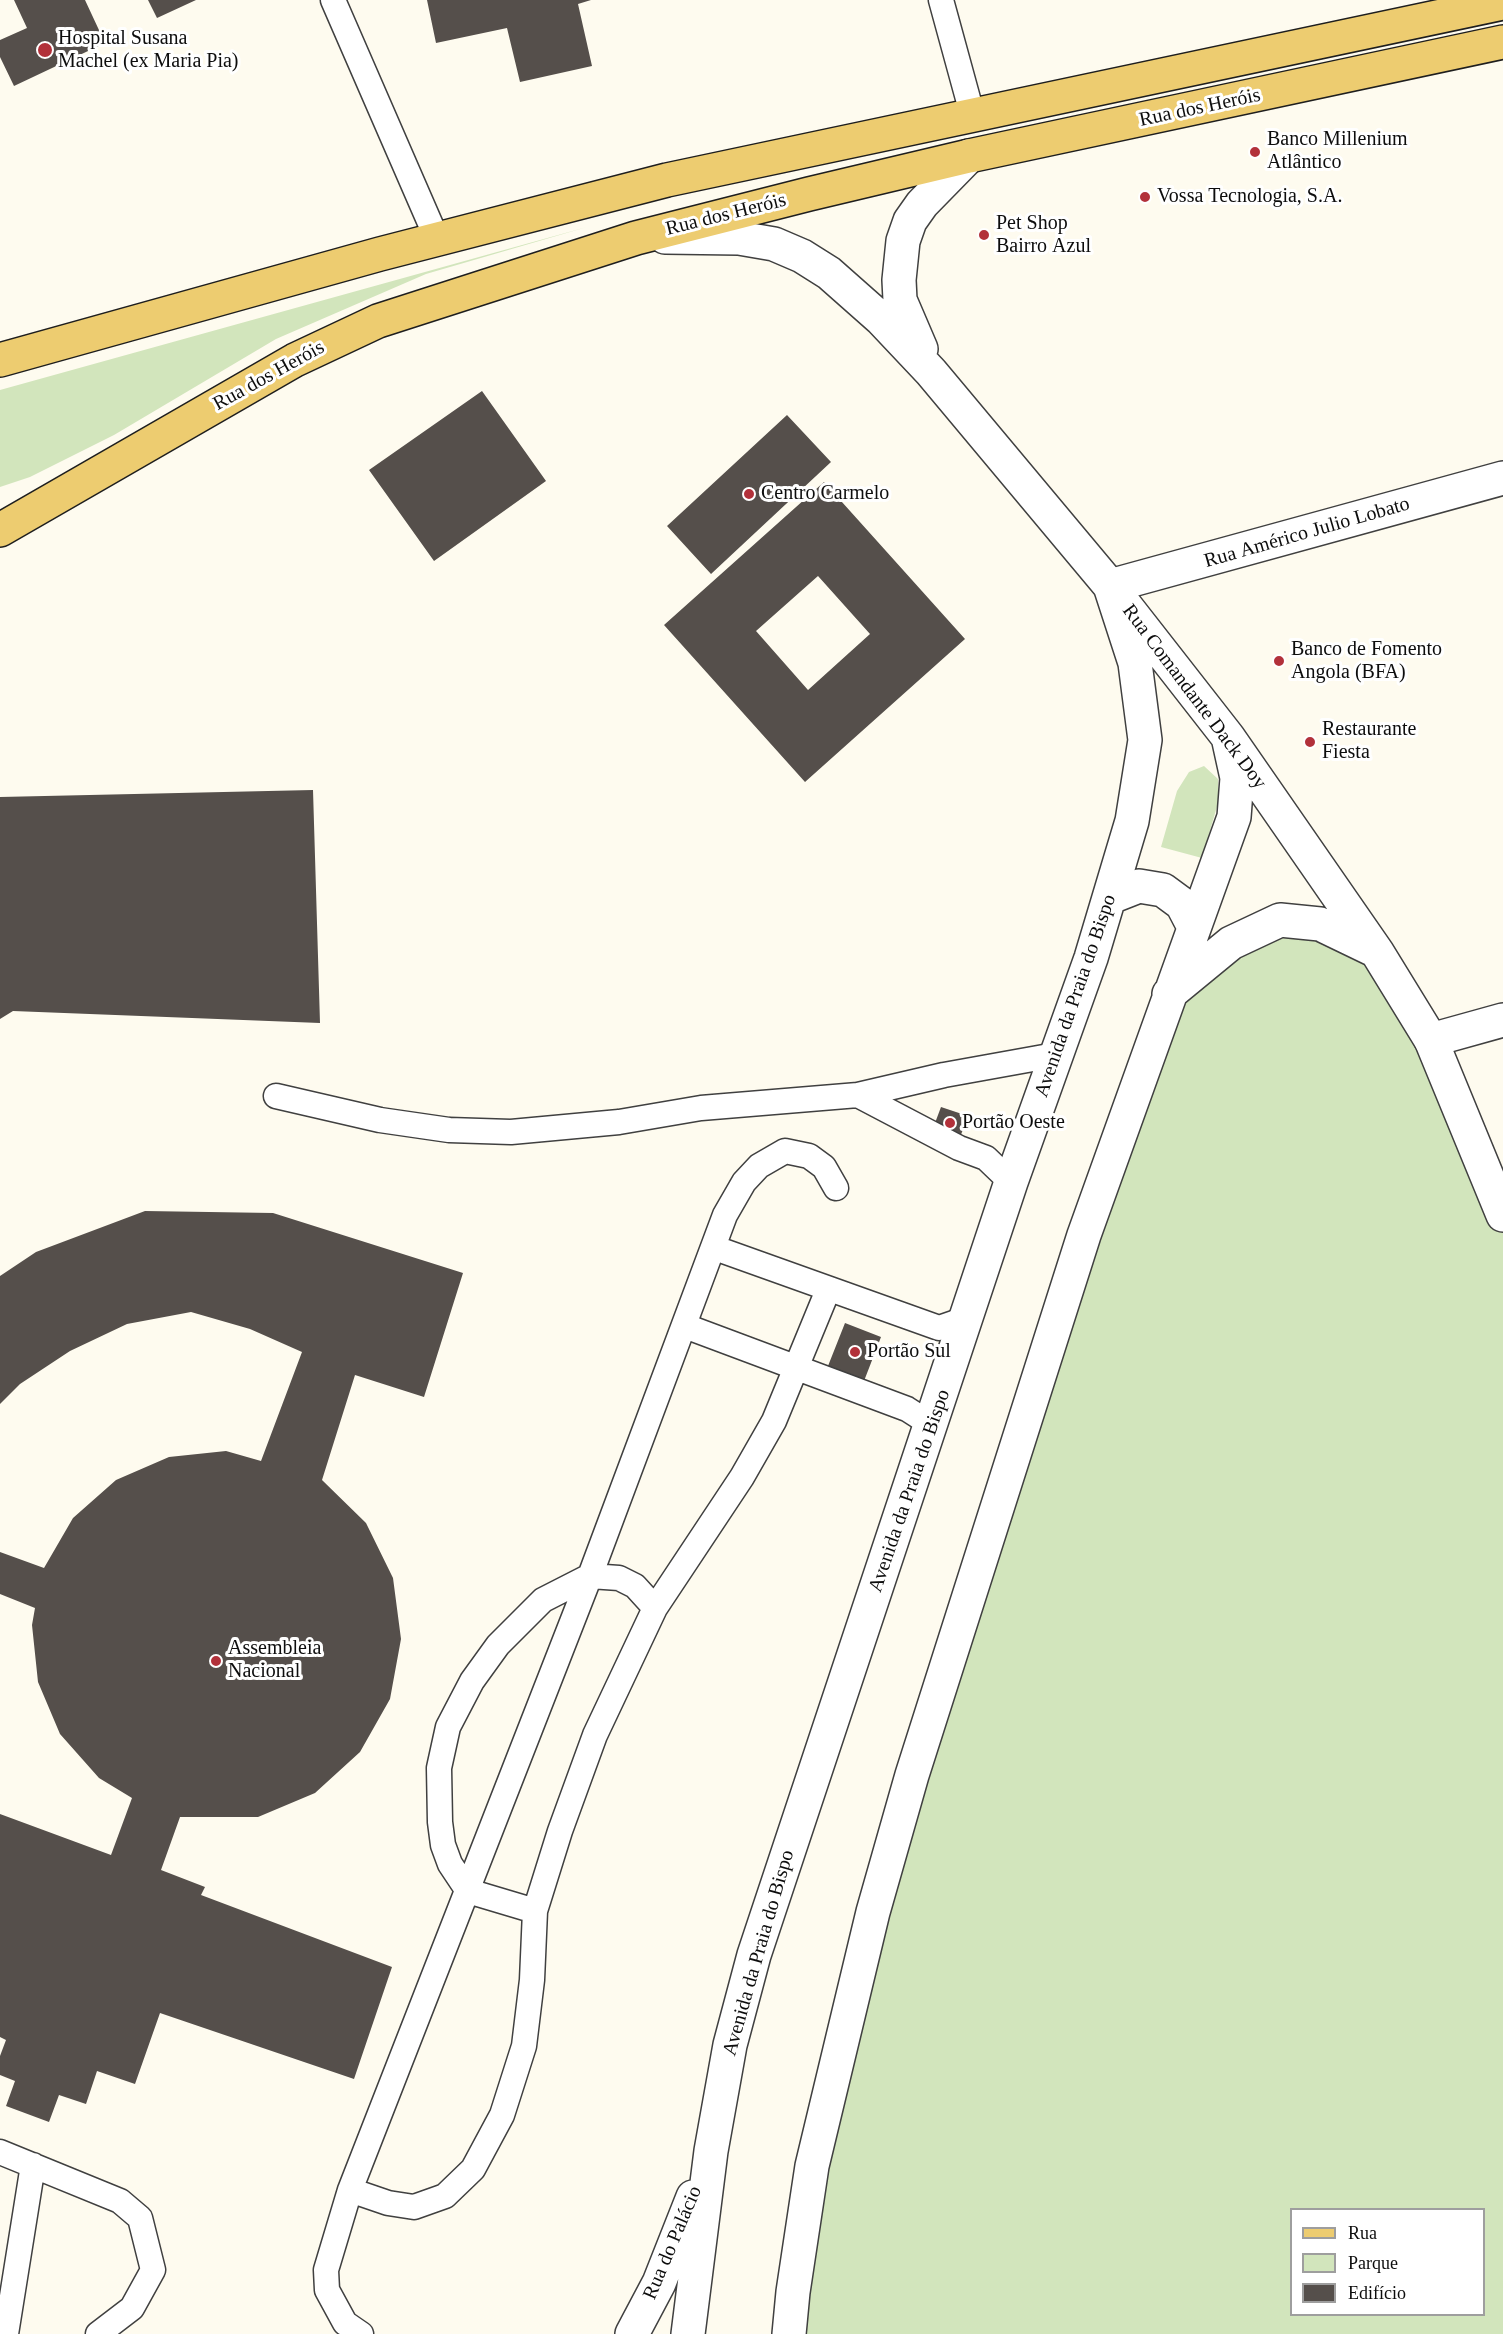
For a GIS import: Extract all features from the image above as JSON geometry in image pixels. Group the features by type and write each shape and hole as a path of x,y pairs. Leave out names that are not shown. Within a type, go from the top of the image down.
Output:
{"main road":[{"name":"Rua dos Heróis","path":"1,360 437,239 667,180 1503,3"},
{"name":"Rua dos Heróis","path":"0,530 230,396 341,337 378,321 636,238 969,156 1503,42"},
{"path":"0,511 79,485"}],"street":[{"name":"Rua Comandante Dack Doy","path":"931,372 900,300 898,280 903,241 910,221 922,204 969,156"},
{"name":"Rua Comandante Dack Doy","path":"636,238 739,238 774,244 802,256 829,273 881,319 931,372 1110,586 1228,737 1377,952 1431,1040 1503,1215"},
{"name":"Rua Américo Julio Lobato","path":"1110,586 1503,478"},
{"name":"Avenida da Praia do Bispo","path":"688,2334 711,2151 730,2045 754,1955 968,1318 1011,1182 1111,897 1132,821 1145,740 1135,663 1110,586"},
{"path":"789,2334 812,2166 873,1912 912,1775 1084,1235 1233,817 1237,778 1228,737"},
{"path":"1111,897 1139,886 1163,890 1182,904 1194,927"},
{"path":"1169,994 1231,943 1280,920 1320,924 1377,952"},
{"path":"1431,1040 1503,1020"},
{"name":"Rua do Palácio","path":"633,2334 659,2283 711,2151"}],"lane":[{"path":"333,0 437,239"},
{"path":"941,0 973,117"},
{"path":"276,1096 380,1120 449,1130 511,1132 619,1122 701,1108 858,1095 954,1073 1055,1055"},
{"path":"858,1095 959,1148 987,1158 1011,1182"},
{"path":"361,2334 345,2323 327,2290 326,2270 350,2190 590,1576 726,1215 744,1182 759,1166 785,1151 809,1156 824,1167 836,1188"},
{"path":"715,1248 939,1328 968,1318"},
{"path":"350,2190 388,2203 414,2207 445,2196 473,2169 502,2115 524,2046 532,1980 535,1911 595,1736 655,1608 742,1477 774,1421 828,1290"},
{"path":"685,1326 907,1410 932,1425"},
{"path":"535,1911 468,1891 450,1864 443,1845 440,1822 439,1768 448,1727 472,1681 498,1645 543,1600 590,1576 619,1578 634,1586 655,1608"},
{"path":"0,2152 120,2201 140,2218 153,2270 132,2308 98,2334"},
{"path":"6,2334 33,2165"}],"green space":[{"path":"587,227 426,274 276,339 114,435 30,477 0,487 0,390"},
{"path":"1204,766 1218,779 1218,803 1202,858 1161,847 1177,791 1189,772"},
{"path":"1280,920 1363,943 1503,1215 1503,2334 789,2334 850,2002 1169,995"}],"building":[{"name":"Hospital Susana Machel (ex Maria Pia)","path":"14,0 85,0 105,43 14,86 0,57 0,40 27,28"},
{"name":"Hospital Susana Machel (ex Maria Pia)","path":"148,0 196,0 157,18"},
{"path":"427,0 591,0 578,4 592,66 520,82 507,28 436,43"},
{"path":"482,391 546,481 434,561 369,470"},
{"name":"Centro Carmelo","path":"787,415 831,462 711,574 667,526"},
{"path":"824,482 965,639 805,782 664,625","holes":["818,576 870,634 808,690 756,631"]},
{"path":"313,790 320,1023 13,1011 0,1019 0,797"},
{"name":"Portão Oeste","path":"941,1107 968,1116 959,1140 932,1131"},
{"name":"Assembleia Nacional","path":"145,1211 273,1213 463,1273 424,1397 355,1375 322,1480 366,1523 393,1578 401,1639 390,1699 360,1752 315,1793 258,1817 180,1817 161,1870 205,1887 201,1895 392,1967 354,2079 160,2013 135,2084 97,2071 86,2104 59,2095 49,2122 6,2106 15,2081 0,2075 0,2056 6,2040 0,2037 0,1814 111,1855 132,1798 99,1778 60,1734 38,1682 32,1625 35,1608 0,1594 0,1552 44,1568 73,1518 116,1480 169,1457 226,1451 261,1461 302,1352 250,1329 191,1312 127,1324 70,1351 20,1384 0,1404 0,1276 36,1252"},
{"name":"Portão Sul","path":"845,1323 881,1337 864,1381 828,1366"}],"place":[{"name":"Hospital Susana Machel (ex Maria Pia)","path":"45,50"},
{"name":"Banco Millenium Atlântico","path":"1255,152"},
{"name":"Vossa Tecnologia, S.A.","path":"1145,197"},
{"name":"Pet Shop Bairro Azul","path":"984,235"},
{"name":"Centro Carmelo","path":"749,494"},
{"name":"Banco de Fomento Angola (BFA)","path":"1279,661"},
{"name":"Restaurante Fiesta","path":"1310,742"},
{"name":"Portão Oeste","path":"950,1123"},
{"name":"Portão Sul","path":"855,1352"},
{"name":"Assembleia Nacional","path":"216,1661"}]}
